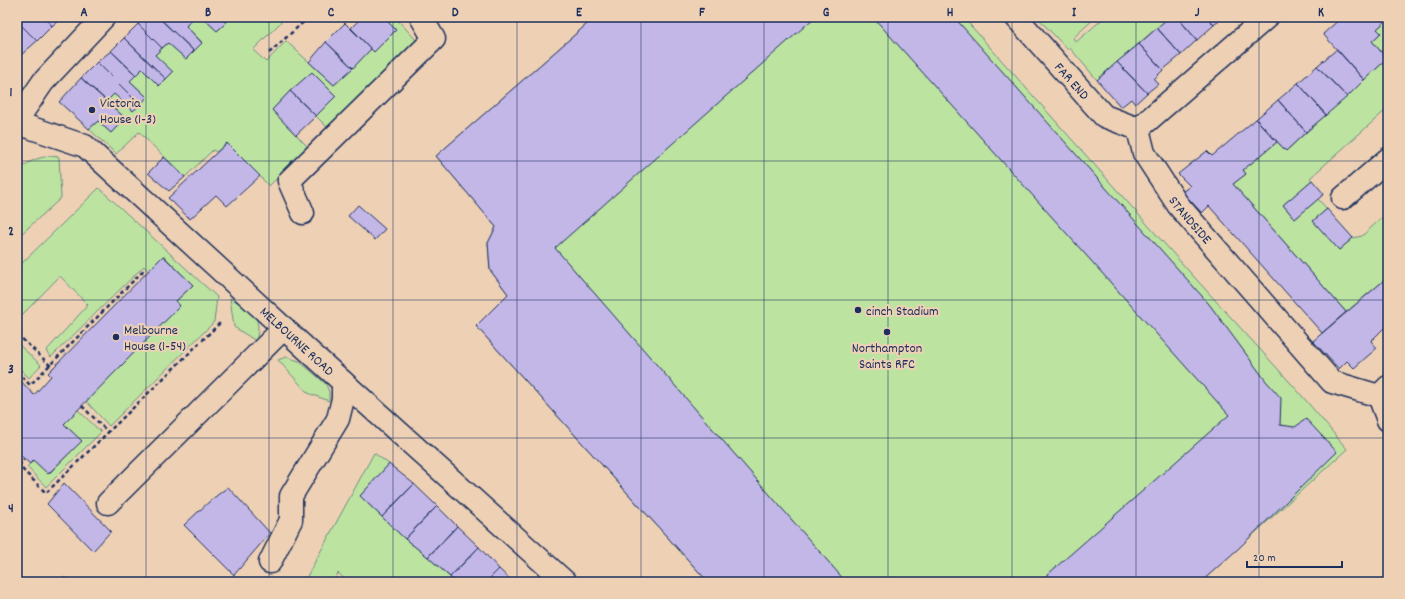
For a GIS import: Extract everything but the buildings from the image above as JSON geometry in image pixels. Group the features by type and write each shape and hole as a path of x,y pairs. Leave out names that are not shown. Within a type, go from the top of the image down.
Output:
{"street":[{"path":"17,122 43,82 104,17"},
{"path":"303,212 289,181 434,39 421,17"},
{"name":"FAR END","path":"1016,17 1104,116 1138,129"},
{"path":"1138,129 1267,17"},
{"name":"MELBOURNE ROAD","path":"17,122 85,146 343,382 565,582"},
{"name":"STANDSIDE","path":"1138,129 1144,152 1178,205 1332,382 1383,391"},
{"path":"1343,198 1388,159"},
{"path":"108,503 284,328"},
{"path":"270,562 291,520 291,496 338,419 343,400 343,382"},
{"path":"1383,391 1388,420"}],"path":[{"path":"268,53 309,17"},
{"path":"17,372 30,385 143,271 145,274"},
{"path":"24,459 18,465 46,493 221,322"},
{"path":"17,334 53,368"},
{"path":"82,406 108,432"}],"green space":[{"path":"194,17 202,17 217,31 232,17 280,17 283,20 253,50 266,62 286,41 334,85 371,49 374,52 396,30 383,17 397,17 396,18 416,40 328,128 316,116 335,95 290,91 272,110 308,147 269,186 227,143 216,152 213,150 185,177 139,132 116,154 89,129 98,121 111,133 125,118 107,101 114,94 140,105 147,97 130,81 142,69 159,86 155,55 168,43 186,59 202,42 186,26"},
{"name":"cinch Stadium","path":"595,17 963,17 1195,278 1297,390 1347,449 1201,582 708,582 476,326 508,294 490,270 488,243 496,227 436,156"},
{"path":"1037,17 1096,17 1073,38 1076,42 1105,17 1169,17 1097,80 1070,48 1068,50"},
{"path":"1388,19 1388,108 1310,178 1312,180 1283,205 1295,219 1318,199 1327,209 1313,221 1339,250 1353,238 1362,236 1388,212 1388,277 1346,312 1233,184 1246,174 1243,170 1277,142 1286,151 1387,59 1372,41 1381,33 1377,29"},
{"path":"50,156 59,157 61,198 19,236 17,234 17,173 32,161"},
{"path":"99,188 217,297 214,322 109,426 86,401 180,306 176,301 193,285 164,256 148,271 144,266 51,357 46,351 88,305 60,276 17,320 17,268"},
{"path":"230,298 254,314 258,325 256,341 234,327"},
{"path":"17,343 41,365 29,378 17,366"},
{"path":"286,357 299,361 326,384 329,392 329,401 308,393 278,360"},
{"path":"78,410 101,432 46,487 27,467 33,460 49,474 81,441 64,424"},
{"path":"374,453 389,464 360,496 405,539 428,557 455,582 348,582 338,573 334,582 304,582"}],"place":[{"name":"Victoria House (1-3)","path":"92,110"},
{"name":"cinch Stadium","path":"858,310"},
{"name":"Northampton Saints RFC","path":"887,332"},
{"name":"Melbourne House (1-54)","path":"116,337"}]}
